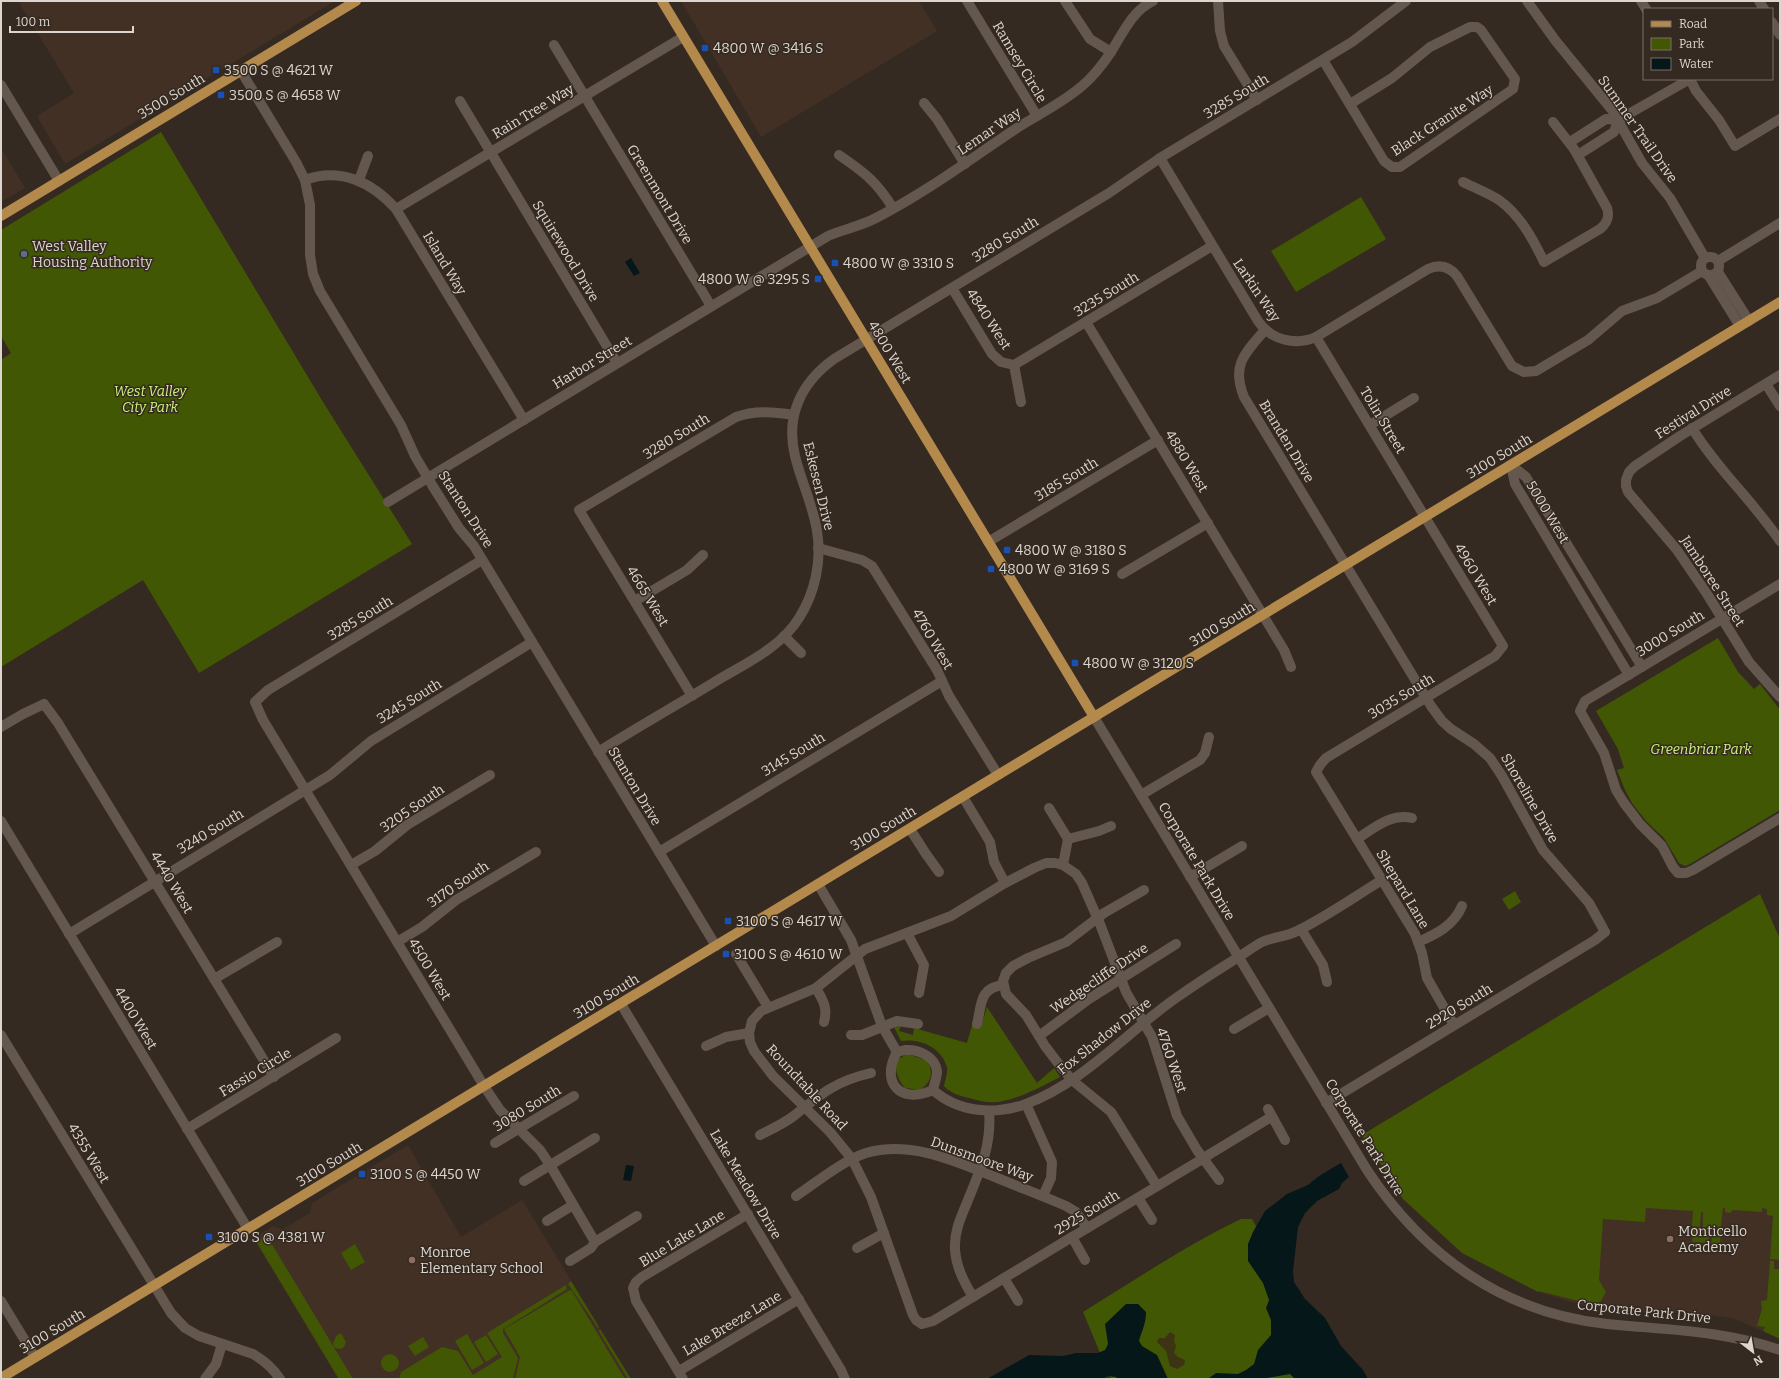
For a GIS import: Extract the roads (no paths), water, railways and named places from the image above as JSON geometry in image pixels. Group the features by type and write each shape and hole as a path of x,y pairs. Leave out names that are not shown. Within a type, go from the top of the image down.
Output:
{"main road":[{"name":"3500 South","path":"1,216 356,1"},
{"name":"4800 West","path":"662,1 1094,717"},
{"name":"3100 South","path":"1,1378 1780,302"}],"street":[{"name":"Ramsey Circle","path":"967,1 1037,116"},
{"path":"1065,1 1090,39 1111,52"},
{"name":"Lemar Way","path":"810,247 828,236 867,222 893,208 965,164 1011,132 1060,103 1084,85 1098,71 1132,18 1153,1"},
{"path":"1218,1 1220,31 1224,46 1257,100"},
{"name":"3285 South","path":"1077,212 1109,193 1160,158 1358,38 1406,1"},
{"name":"Summer Trail Drive","path":"1527,1 1551,35 1618,120 1644,167 1670,198 1705,258"},
{"path":"1773,24 1780,35"},
{"name":"Black Granite Way","path":"1323,60 1384,161 1389,166 1396,167 1400,167 1431,147 1513,89 1515,82 1514,75 1481,30 1474,26 1466,28 1430,47 1392,78 1350,104"},
{"name":"Rain Tree Way","path":"396,209 683,37"},
{"name":"Greenmont Drive","path":"554,45 712,306"},
{"name":"Stanton Drive","path":"241,71 296,162 305,180 310,205 310,255 316,282 398,420 415,456 428,478 459,528 474,546 716,946"},
{"path":"1570,142 1606,119 1618,120 1688,80"},
{"path":"1690,80 1696,91 1714,114 1735,146 1780,119"},
{"path":"1,85 59,181"},
{"name":"Squirewood Drive","path":"460,101 617,363"},
{"path":"924,103 937,119 965,164"},
{"path":"1578,155 1614,132 1618,120"},
{"path":"1463,182 1491,196 1512,211 1530,235 1544,262 1600,229 1606,224 1608,217 1607,208 1570,142 1553,122"},
{"path":"1591,129 1600,141"},
{"path":"839,155 872,179 893,208"},
{"path":"359,180 368,156"},
{"name":"Larkin Way","path":"1160,158 1258,321 1265,330 1279,338 1293,341 1309,340 1316,337 1428,269 1440,266 1448,268 1454,272 1512,366 1520,371 1528,372 1540,369 1588,340 1622,311 1657,298 1710,273"},
{"name":"Island Way","path":"305,180 319,175 344,176 359,180 375,189 396,209 524,420"},
{"name":"3280 South","path":"866,339 1077,212"},
{"path":"1718,261 1780,223"},
{"name":"3235 South","path":"1014,364 1212,246"},
{"name":"Harbor Street","path":"388,502 810,247"},
{"path":"1710,273 1720,266 1714,257 1705,258 1702,262 1744,324"},
{"name":"4840 West","path":"952,288 992,354 1001,362 1014,364 1021,402"},
{"name":"4880 West","path":"1086,322 1264,615 1284,650 1291,667"},
{"name":"Branden Drive","path":"1265,330 1243,357 1238,374 1239,386 1244,397 1345,565"},
{"name":"Tolin Street","path":"1316,337 1425,517"},
{"name":"Eskesen Drive","path":"598,752 754,659 784,636 798,619 808,600 815,579 818,548 815,522 793,446 792,437 794,415 800,396 812,378 831,361 866,339"},
{"name":"Festival Drive","path":"1626,480 1629,472 1635,466 1692,428 1780,375"},
{"path":"1766,384 1780,406"},
{"path":"1370,425 1414,398"},
{"name":"3280 South","path":"580,510 736,417 753,413 782,413 794,415"},
{"path":"1692,428 1712,458 1753,504 1780,541"},
{"name":"3185 South","path":"988,542 1158,440"},
{"name":"5000 West","path":"1511,465 1526,477 1642,667"},
{"name":"5000 West","path":"1511,465 1515,484 1629,674"},
{"name":"Jamboree Street","path":"1626,480 1628,492 1677,550 1722,618 1751,666 1780,698"},
{"name":"4665 West","path":"580,510 692,696"},
{"name":"4960 West","path":"1425,517 1503,646"},
{"path":"1122,574 1208,523"},
{"name":"4760 West","path":"818,548 862,560 872,566 921,643 998,776"},
{"path":"635,602 687,570 703,555"},
{"name":"3285 South","path":"254,702 268,690 482,560"},
{"name":"Shoreline Drive","path":"1345,565 1426,698 1442,721 1451,729 1474,744 1490,758 1497,767 1543,850 1589,903 1605,932"},
{"name":"3000 South","path":"1780,584 1585,701 1580,711 1604,753 1613,781 1622,800 1637,821 1662,846 1675,871 1682,873 1689,872 1780,818"},
{"path":"784,636 801,653"},
{"name":"3245 South","path":"305,790 330,775 371,741 532,642"},
{"name":"3035 South","path":"1316,772 1326,758 1495,656 1503,646"},
{"name":"3145 South","path":"659,852 942,681"},
{"name":"4500 West","path":"254,702 263,720 484,1086 500,1110 540,1150 595,1242"},
{"name":"4440 West","path":"1,727 44,704 58,723 274,1077"},
{"name":"Corporate Park Drive","path":"1094,717 1367,1170 1404,1220 1440,1255 1485,1285 1507,1296 1542,1310 1583,1320 1722,1334 1750,1340 1780,1350"},
{"path":"1141,795 1200,760 1205,753 1209,737"},
{"name":"Shepard Lane","path":"1316,772 1418,942 1427,978 1454,1025"},
{"name":"3205 South","path":"351,866 375,851 407,826 490,775"},
{"name":"3240 South","path":"69,934 305,790"},
{"path":"963,797 990,842 994,862 1006,883"},
{"path":"706,1046 726,1037 749,1033 754,1017 768,1007 816,988 865,949 951,916 1006,883 1042,864 1051,862 1063,865 1068,839 1049,808"},
{"path":"1357,839 1390,819 1401,816 1412,818"},
{"name":"4400 West","path":"1,821 248,1229"},
{"path":"1068,839 1099,831 1111,826"},
{"path":"910,828 939,872"},
{"path":"1190,877 1242,846"},
{"name":"3170 South","path":"397,942 422,926 456,900 536,852"},
{"name":"4760 West","path":"1063,865 1076,874 1098,918 1130,999 1154,1042 1177,1116 1197,1150 1219,1180"},
{"name":"Fox Shadow Drive","path":"933,1090 946,1100 960,1106 975,1110 989,1111 1003,1110 1026,1104 1049,1094 1072,1080 1143,1021 1252,948 1266,940 1291,934 1301,929 1382,880"},
{"path":"818,884 846,928 858,954 882,1026 897,1052"},
{"path":"1144,890 1116,905 1066,942 1013,966 1004,977 1003,985 1006,994 1026,1015 1056,1061 1072,1080 1111,1112 1156,1186"},
{"path":"1418,942 1449,925 1457,917 1462,906"},
{"path":"1301,929 1323,965 1327,982"},
{"name":"2920 South","path":"1326,1103 1595,940 1605,932"},
{"path":"907,933 924,965 919,993"},
{"path":"214,979 276,942"},
{"name":"Wedgecliffe Drive","path":"1039,1036 1121,978 1176,944"},
{"path":"736,954 768,1007"},
{"path":"977,1024 987,990 994,986 1003,985"},
{"path":"816,988 825,1006 826,1013 824,1022"},
{"name":"Lake Meadow Drive","path":"621,1004 799,1299 845,1379"},
{"path":"1234,1029 1269,1008"},
{"path":"850,1035 862,1035 899,1020 918,1024"},
{"name":"Roundtable Road","path":"749,1033 750,1042 757,1056 773,1076 830,1132 852,1159 867,1189 916,1320"},
{"name":"4355 West","path":"1,1035 171,1313 185,1328 203,1338 261,1358 273,1369 280,1379"},
{"name":"Fassio Circle","path":"187,1129 336,1038"},
{"path":"916,1050 925,1054 932,1060 937,1072 933,1090 915,1096 905,1095 898,1089 892,1080 891,1070 893,1059 897,1052 916,1050"},
{"path":"760,1135 786,1121 835,1085 849,1078 870,1073"},
{"name":"3080 South","path":"495,1143 574,1096"},
{"path":"1026,1104 1052,1162 1051,1178 1043,1196"},
{"path":"973,1297 960,1272 956,1256 955,1241 960,1220 980,1171 989,1143 989,1111"},
{"name":"2925 South","path":"916,1320 922,1324 929,1323 1204,1158 1269,1113 1285,1140"},
{"path":"524,1181 595,1138"},
{"name":"Dunsmoore Way","path":"796,1196 852,1159 882,1150 910,1150 945,1158 1043,1196 1073,1210 1087,1228"},
{"path":"1138,1198 1152,1220"},
{"path":"547,1221 573,1205"},
{"name":"Blue Lake Lane","path":"681,1375 636,1301 633,1288 636,1282 642,1277 748,1214"},
{"path":"570,1261 591,1248 595,1242 637,1216"},
{"path":"857,1248 884,1233"},
{"path":"1072,1237 1086,1260"},
{"path":"1004,1278 1018,1301"},
{"name":"Lake Breeze Lane","path":"681,1375 799,1299"},
{"path":"1,1301 35,1357"},
{"path":"205,1379 213,1369 222,1344"}],"water":[{"path":"631,258 640,273 634,276 625,262"},
{"path":"1341,1163 1349,1177 1342,1183 1339,1189 1317,1201 1305,1213 1298,1227 1293,1271 1294,1282 1305,1299 1325,1318 1341,1346 1363,1370 1368,1379 1295,1379 1290,1374 1261,1379 1208,1379 1216,1373 1238,1374 1246,1370 1254,1364 1258,1350 1271,1335 1271,1320 1266,1308 1269,1300 1263,1283 1248,1261 1248,1244 1265,1211 1287,1194 1308,1185 1319,1176"},
{"path":"626,1165 634,1166 631,1181 623,1180"},
{"path":"1126,1304 1138,1304 1146,1312 1145,1324 1139,1341 1142,1346 1157,1355 1168,1379 1117,1379 1116,1377 1108,1376 1102,1379 987,1379 1029,1355 1063,1356 1076,1353 1098,1353 1105,1350 1108,1344 1105,1324"}],"place":[{"name":"4800 W @ 3416 S","path":"705,48"},
{"name":"3500 S @ 4621 W","path":"216,70"},
{"name":"3500 S @ 4658 W","path":"221,95"},
{"name":"West Valley Housing Authority","path":"24,254"},
{"name":"4800 W @ 3310 S","path":"835,263"},
{"name":"4800 W @ 3295 S","path":"818,279"},
{"name":"4800 W @ 3180 S","path":"1007,550"},
{"name":"4800 W @ 3169 S","path":"991,569"},
{"name":"4800 W @ 3120 S","path":"1075,663"},
{"name":"3100 S @ 4617 W","path":"728,921"},
{"name":"3100 S @ 4610 W","path":"726,954"},
{"name":"3100 S @ 4450 W","path":"362,1174"},
{"name":"3100 S @ 4381 W","path":"209,1237"},
{"name":"Monticello Academy","path":"1670,1239"},
{"name":"Monroe Elementary School","path":"412,1260"}],"park label":[{"name":"West Valley City Park","path":"150,400"},
{"name":"Greenbriar Park","path":"1701,749"}]}
